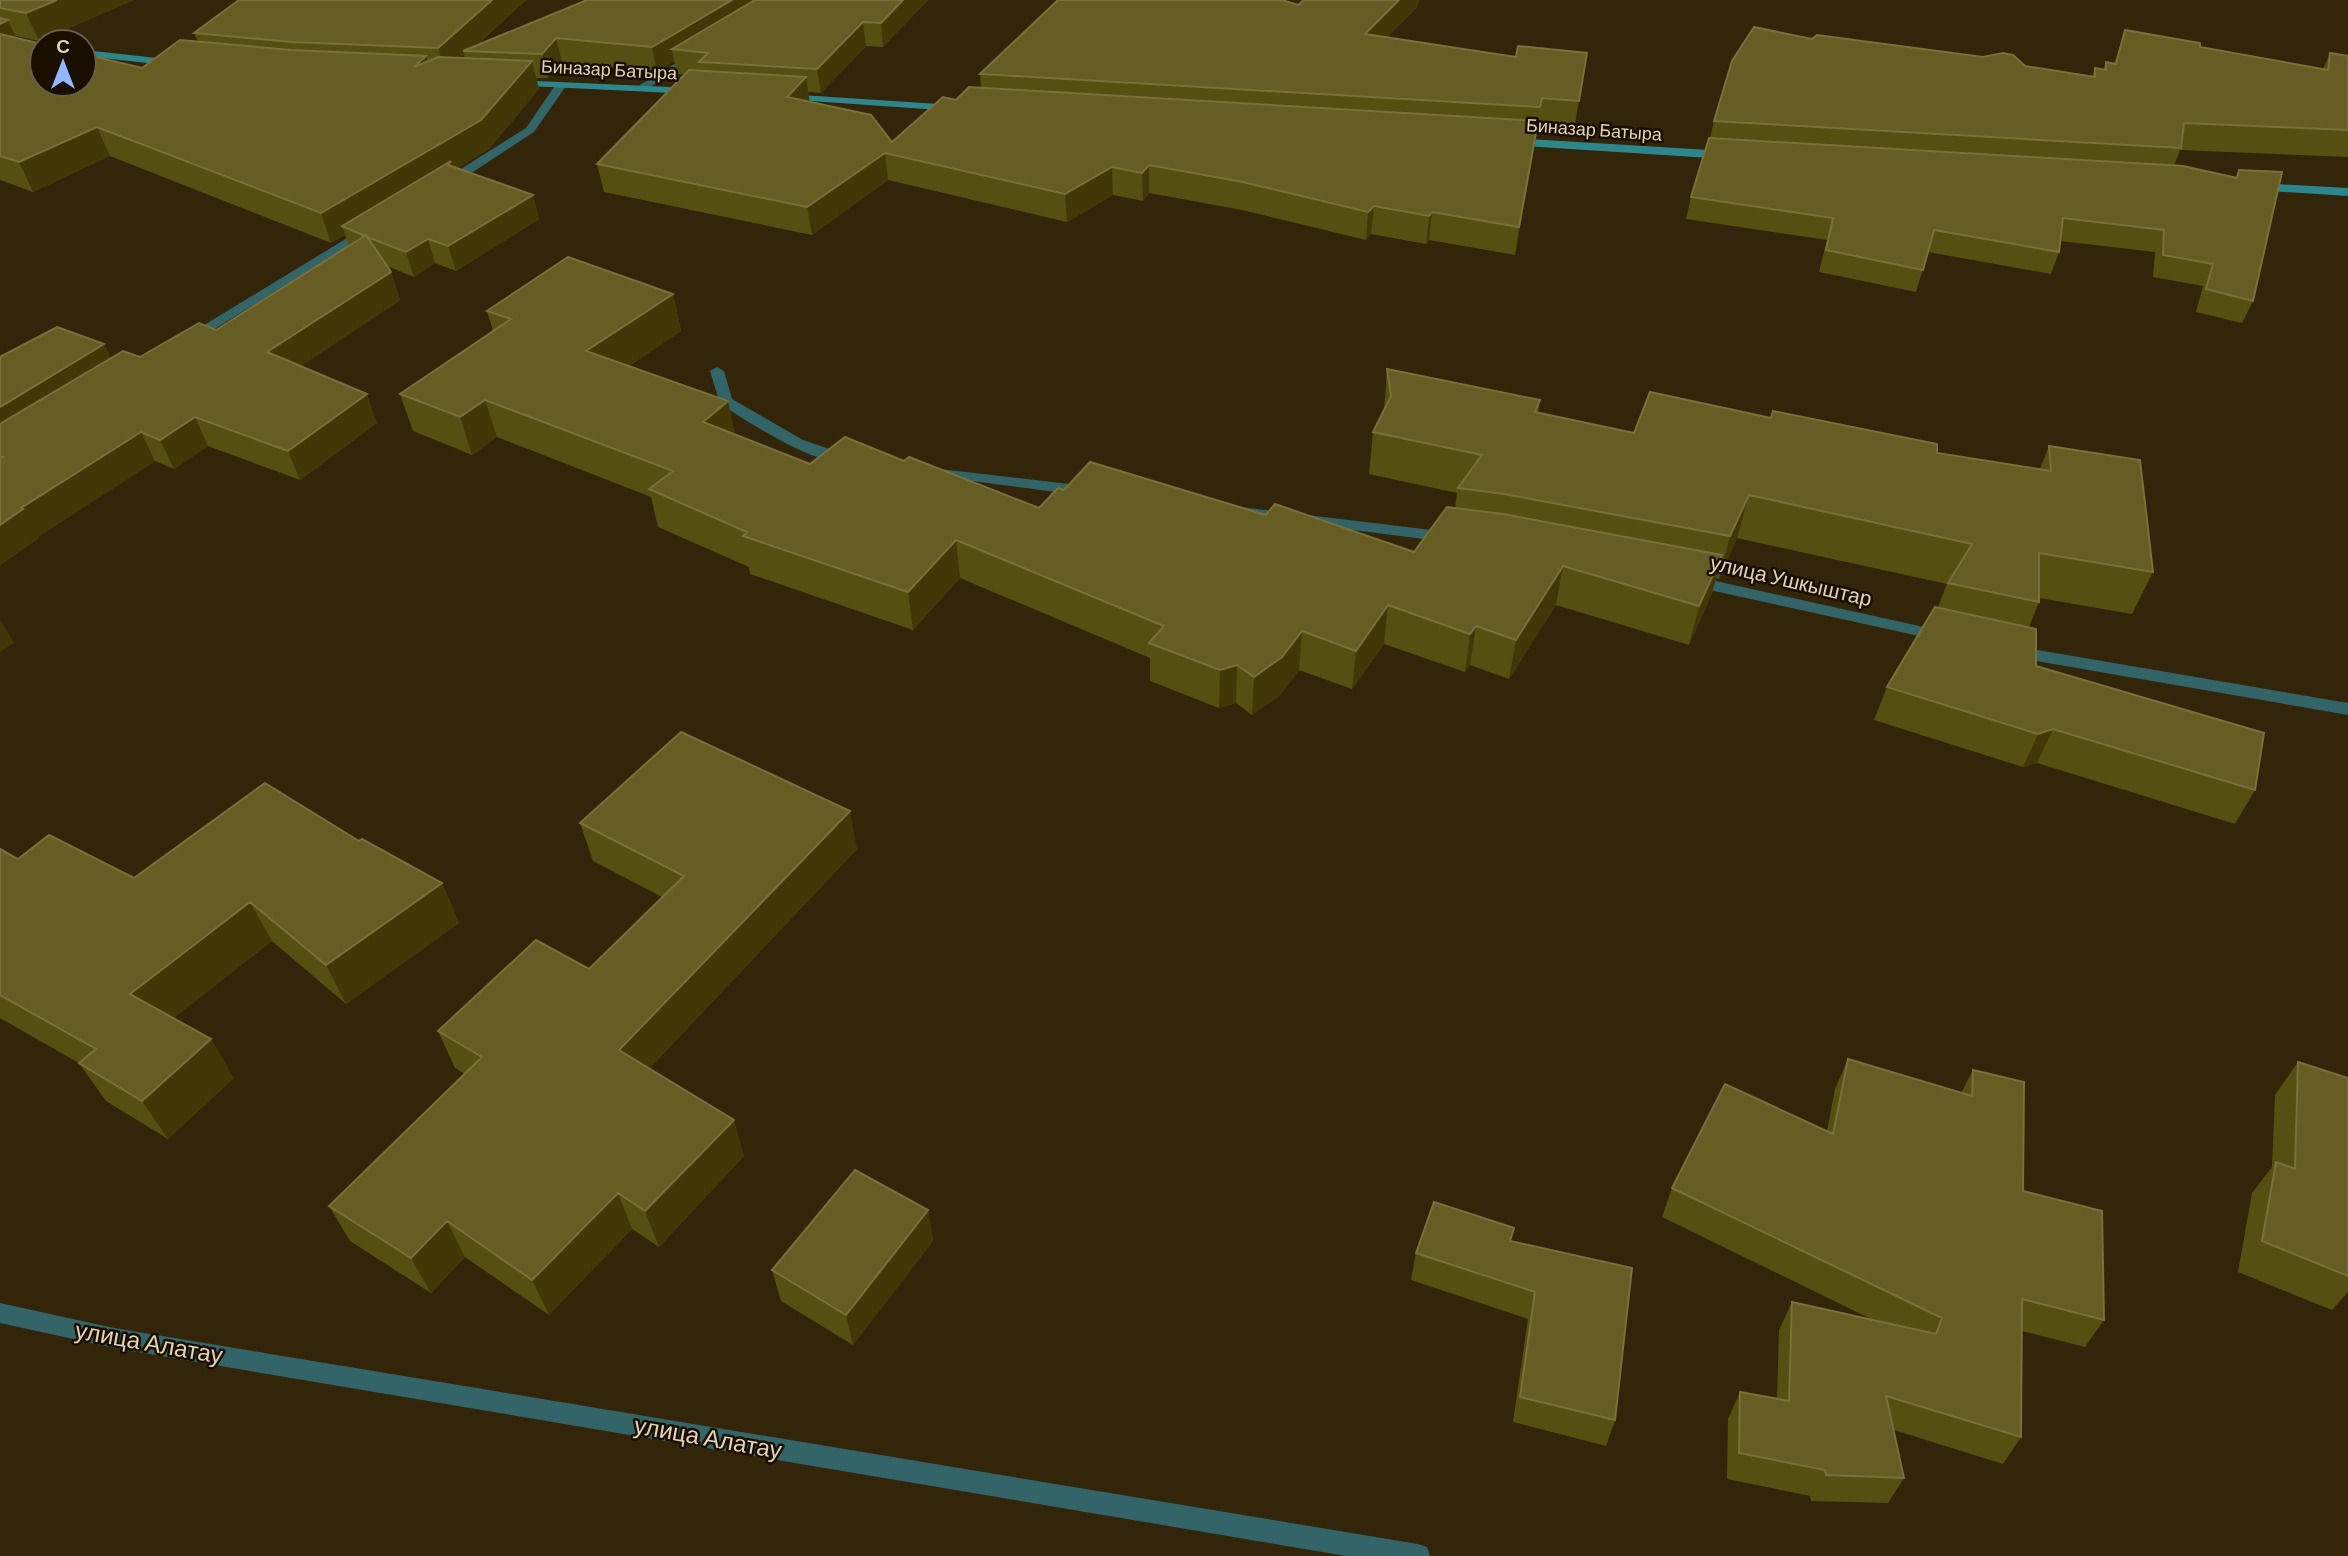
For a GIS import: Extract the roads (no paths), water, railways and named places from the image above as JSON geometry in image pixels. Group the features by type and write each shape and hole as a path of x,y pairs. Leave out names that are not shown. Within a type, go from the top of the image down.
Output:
{"street":[{"path":"641,88 709,47"},
{"path":"98,54 191,64"},
{"name":"Биназар Батыра","path":"507,82 709,92"},
{"path":"436,190 530,130 560,86"},
{"path":"776,97 967,108"},
{"name":"Биназар Батыра","path":"1496,141 1733,156"},
{"path":"2239,186 2348,192"},
{"path":"178,345 377,224"},
{"path":"717,371 725,401 764,425 830,456 857,461"},
{"path":"911,470 1108,494"},
{"path":"1228,510 1459,538"},
{"name":"улица Ушкыштар","path":"1672,576 1962,640"},
{"path":"2001,649 2348,709"},
{"name":"улица Алатау","path":"0,1313 114,1338 1418,1556"}]}
